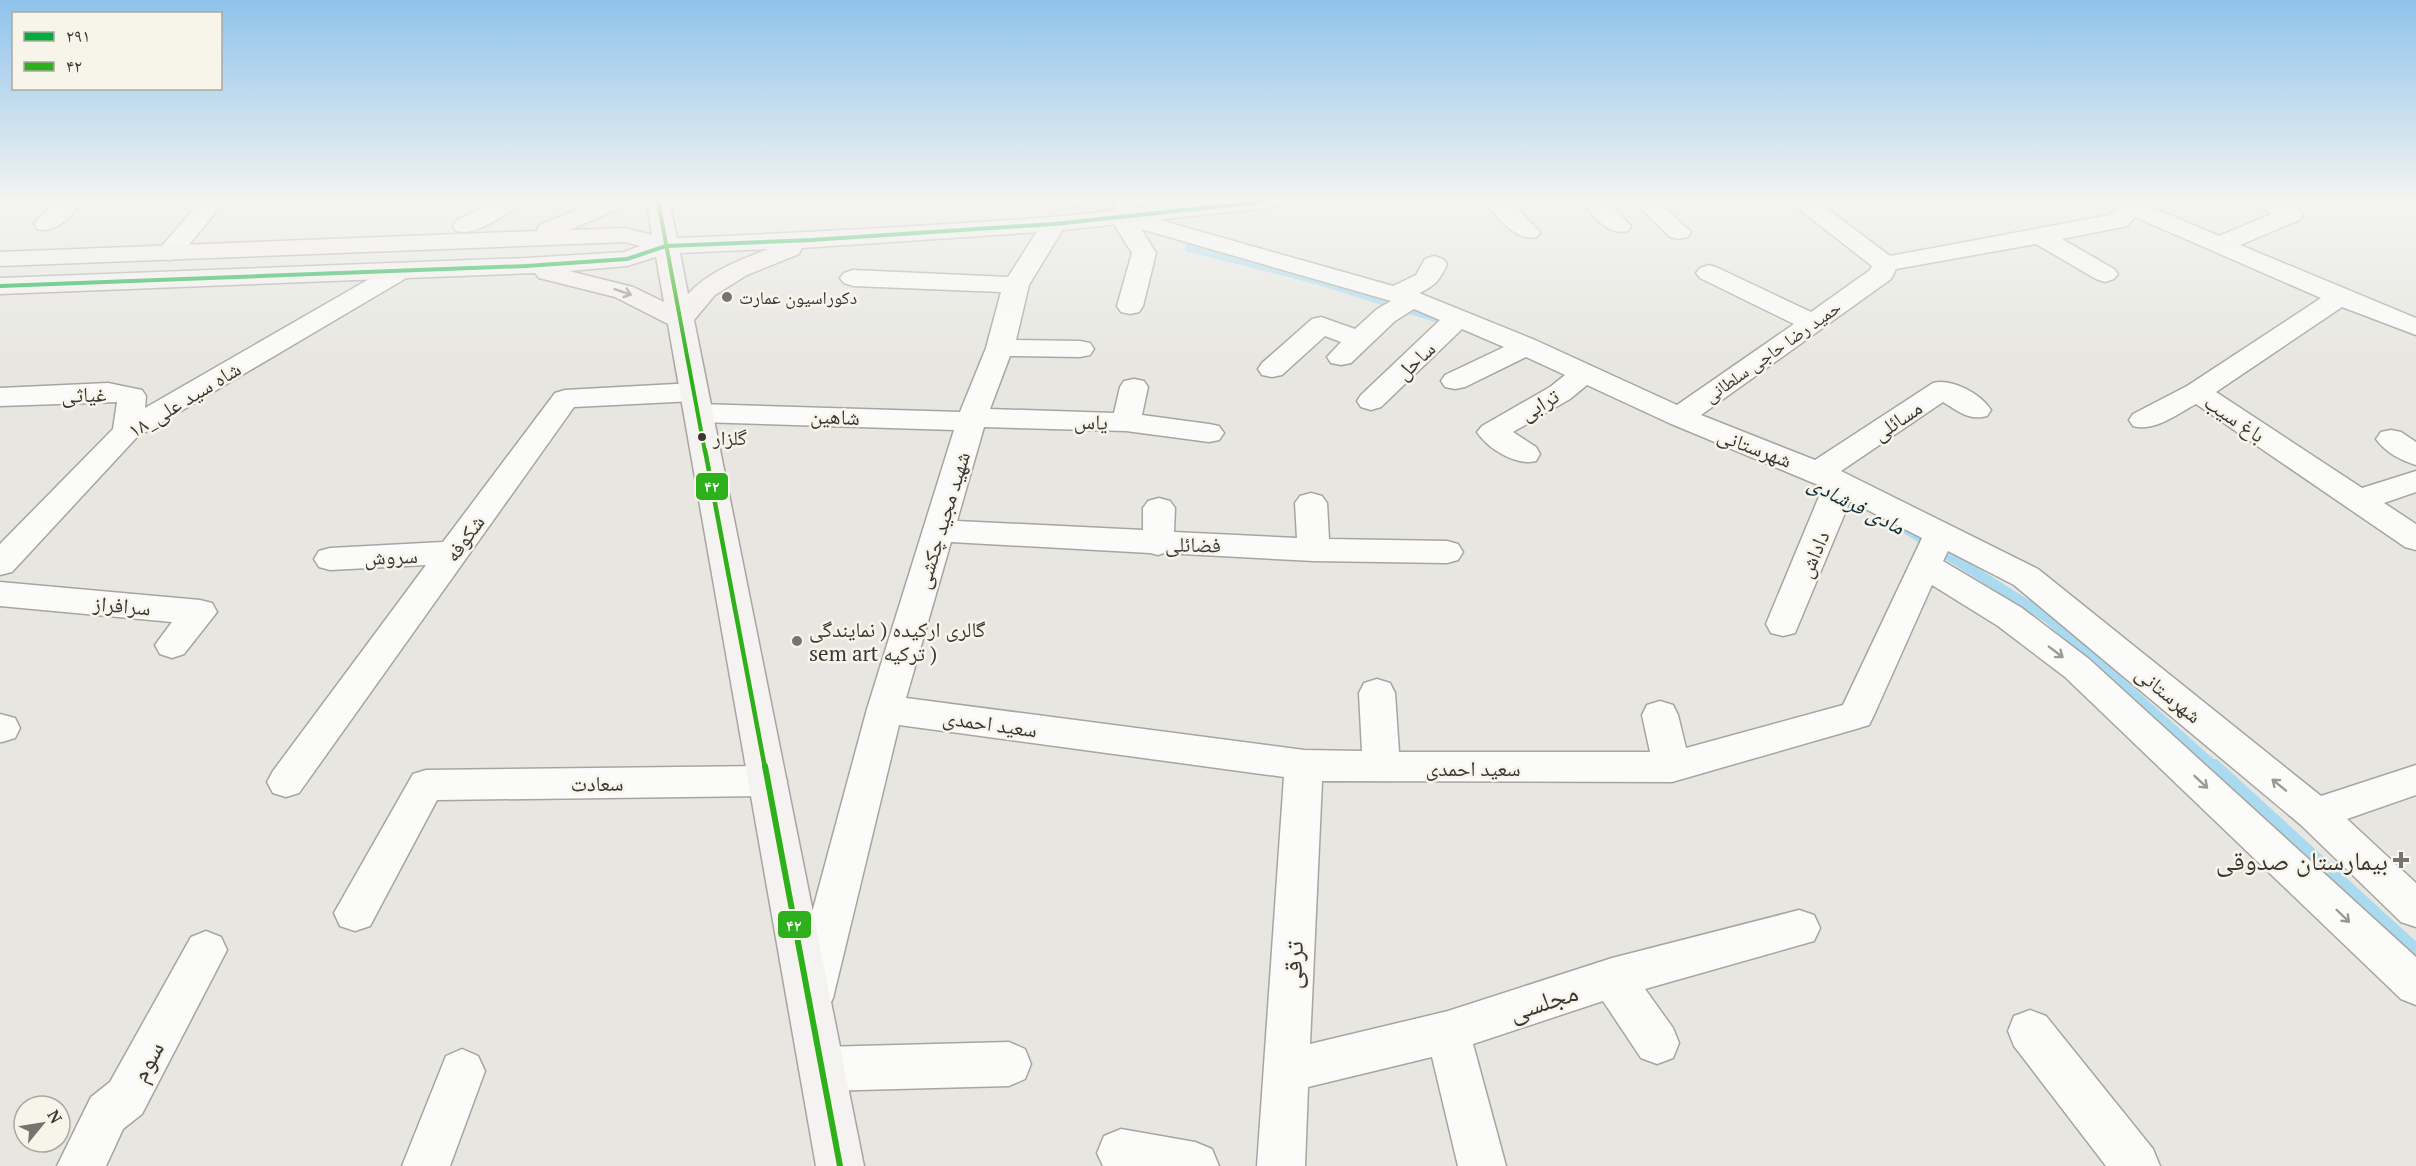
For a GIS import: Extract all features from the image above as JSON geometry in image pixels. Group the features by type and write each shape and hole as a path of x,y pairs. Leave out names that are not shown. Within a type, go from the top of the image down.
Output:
{"main road":[{"path":"2,264 101,255"},
{"path":"0,285 399,272 627,259 638,255"},
{"path":"668,255 840,1166"},
{"path":"680,320 706,290 738,270 773,255"},
{"path":"65,283 56,281 52,277 54,271 72,259 85,256"},
{"path":"526,266 566,279 624,292 680,320"}],"street":[{"name":"شهید مجید چکشی","path":"810,1001 885,709 972,418 999,348 1016,285 1034,255"},
{"path":"1130,306 1143,255"},
{"name":"شهرستانی","path":"1257,255 1399,302 1449,327 1513,353 1584,373 1831,486 1940,533 2026,577 2315,814 2416,909"},
{"path":"1874,255 1885,264 1935,255"},
{"path":"2073,255 2105,274"},
{"path":"2242,255 2416,327"},
{"path":"1272,369 1322,325 1350,349 1399,302 1427,280 1434,264"},
{"name":"حمید رضا حاجی سلطانی","path":"1679,417 1882,274 1885,264"},
{"name":"۱۸_شاه سید علی","path":"0,564 127,431 399,272"},
{"path":"1709,273 1812,322"},
{"path":"853,278 1016,285"},
{"name":"باغ سیب","path":"2340,297 2197,392 2416,539"},
{"name":"ساحل","path":"1371,401 1449,327"},
{"path":"999,348 1080,349"},
{"path":"1455,381 1513,353"},
{"name":"ترابی","path":"1525,454 1481,424 1560,393 1584,373"},
{"path":"1126,422 1134,387"},
{"name":"شکوفه","path":"286,782 453,553 557,389 696,402"},
{"name":"مسائلی","path":"1831,486 1943,390 1977,410"},
{"name":"غیاثی","path":"0,397 108,392 132,396 127,431"},
{"path":"2143,420 2197,392"},
{"name":"شاهین","path":"696,402 959,421 972,418"},
{"name":"یاس","path":"972,418 1126,422 1209,433"},
{"path":"2391,439 2416,455"},
{"path":"2359,500 2416,481"},
{"name":"داداش","path":"1783,624 1831,486"},
{"path":"1311,503 1314,550"},
{"path":"1158,544 1159,508"},
{"name":"فضائلی","path":"938,531 1158,544 1226,533 1314,550 1447,552"},
{"name":"سعید احمدی","path":"885,709 1304,765 1672,767 1856,715 1940,533"},
{"name":"سروش","path":"330,559 453,553"},
{"name":"شهرستانی","path":"1924,565 2010,617 2077,668 2416,985"},
{"path":"2010,617 2026,577"},
{"name":"سرافراز","path":"0,594 200,612 172,645"},
{"path":"1377,693 1381,767"},
{"path":"1660,715 1672,767"},
{"name":"ترقی","path":"1281,1166 1304,765"},
{"path":"2315,814 2416,780"},
{"name":"سعادت","path":"355,913 426,785 768,781"},
{"name":"مجلسی","path":"1286,1071 1448,1032 1612,978 1799,928"},
{"name":"سوم","path":"81,1166 107,1113 126,1098 206,950"},
{"path":"1612,978 1657,1043"},
{"path":"2030,1031 2136,1166"},
{"path":"1448,1032 1482,1166"},
{"path":"822,1069 1009,1064"},
{"path":"426,1166 462,1071"},
{"path":"1121,1153 1195,1166"}],"waterway":[{"name":"مادی فرشادی","path":"1218,255 1316,280 1451,323"},
{"name":"مادی فرشادی","path":"1902,526 2048,618 2216,768"},
{"name":"مادی فرشادی","path":"2214,766 2416,951"}],"transit line":[{"name":"۲۹۱","path":"0,286 526,266 627,259 638,255"},
{"name":"۴۲","path":"668,255 840,1166"}],"place":[{"name":"دکوراسیون عمارت","path":"727,297"},
{"name":"گلزار","path":"702,437"},
{"name":"گالری ارکیده ( نمایندگی sem art ترکیه )","path":"797,641"},
{"name":"بیمارستان صدوقی","path":"2401,860"}]}
